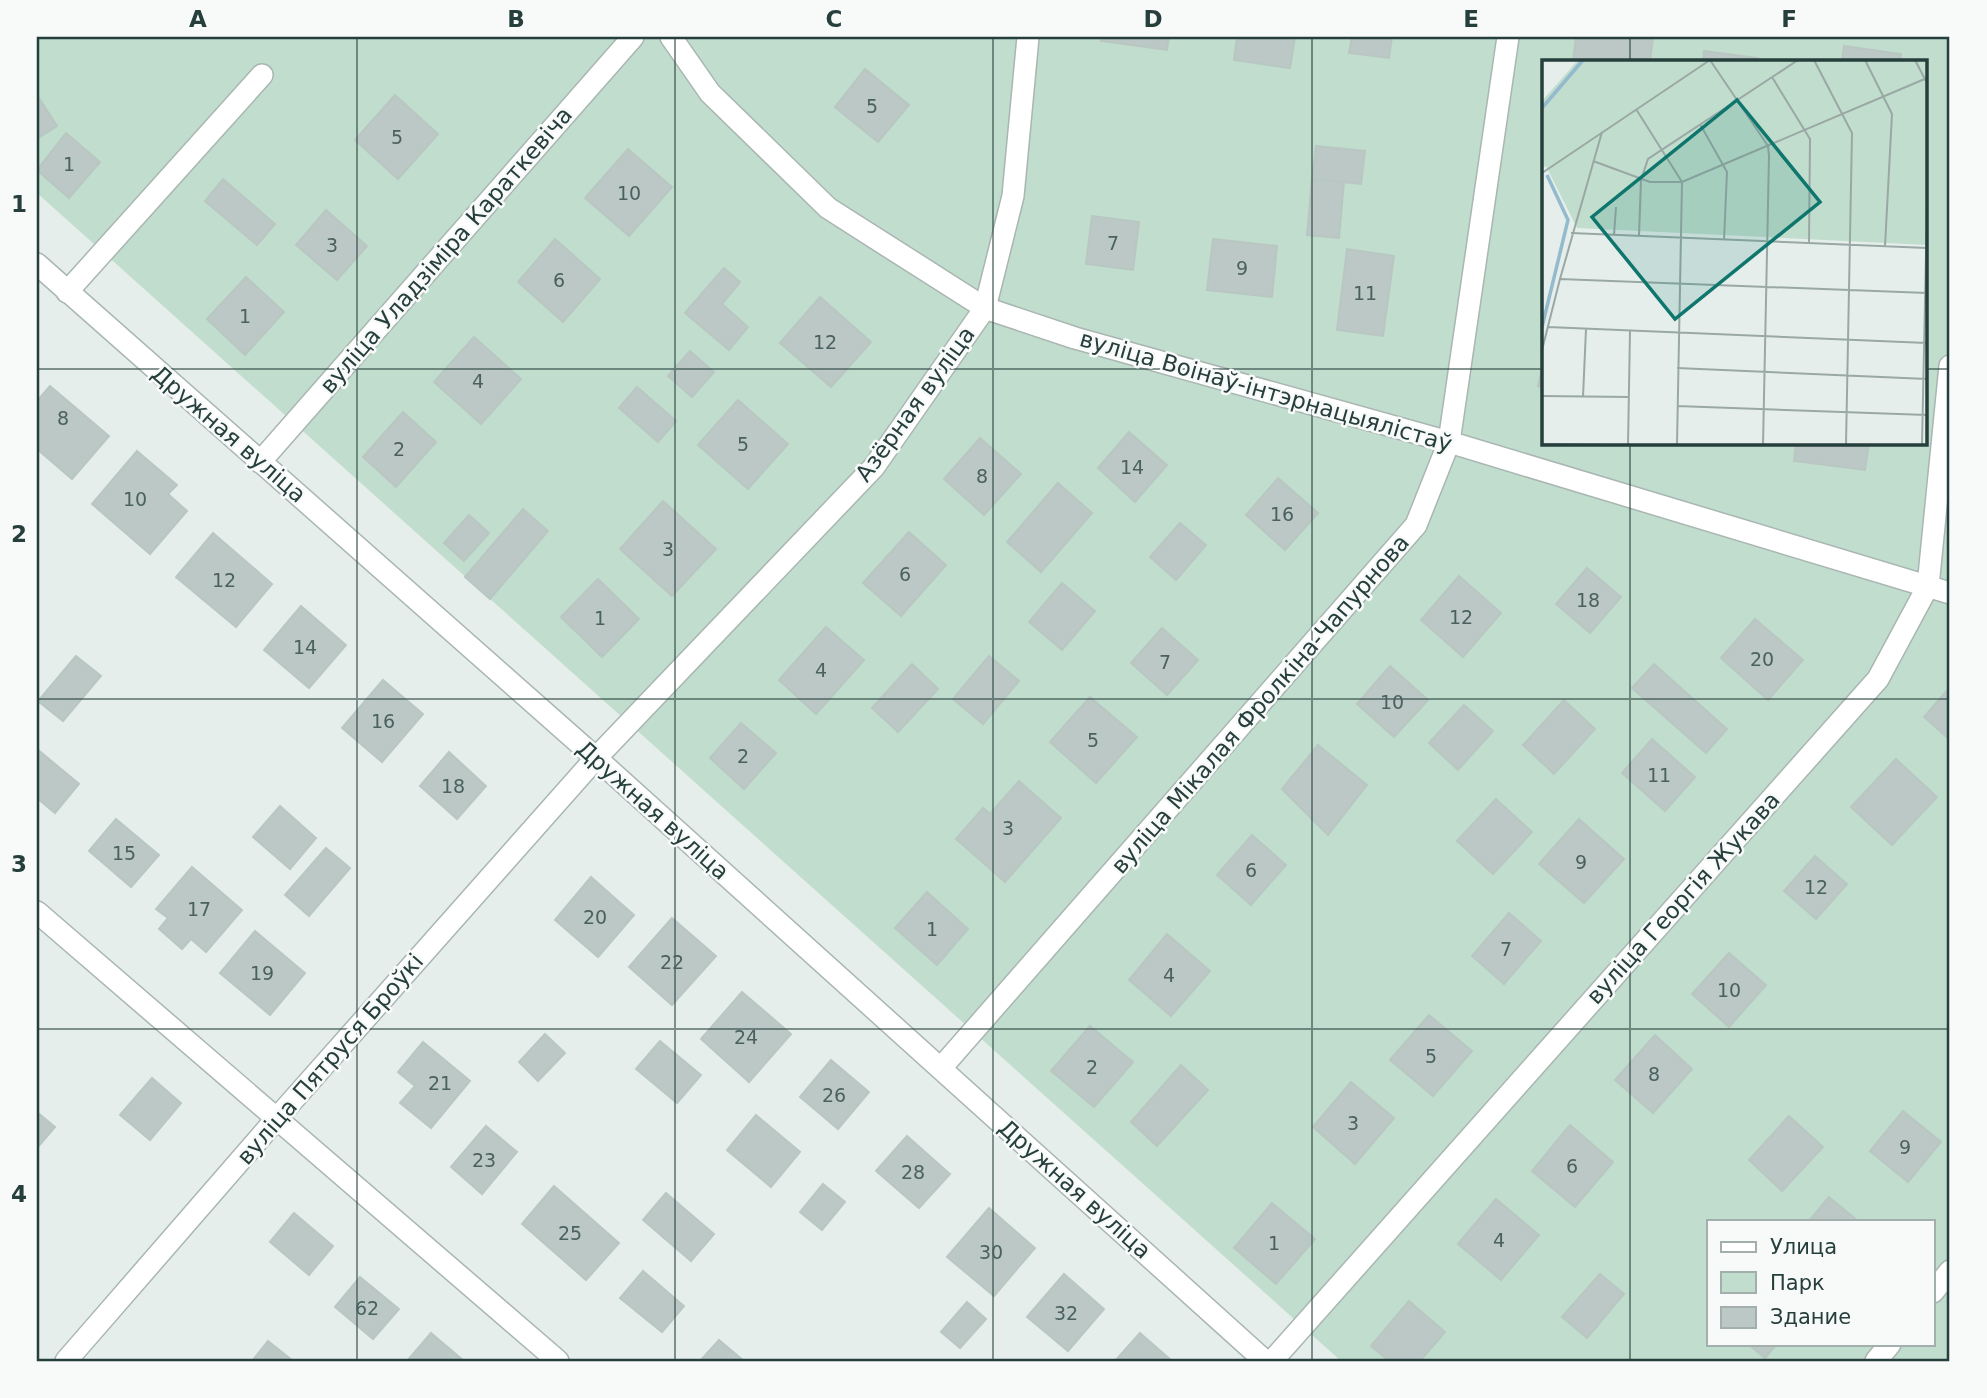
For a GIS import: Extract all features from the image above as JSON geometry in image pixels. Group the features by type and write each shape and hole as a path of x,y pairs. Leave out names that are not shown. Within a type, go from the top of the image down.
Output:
{"street":[{"name":"вуліца Уладзіміра Караткевіча","path":"260,463 633,37"},
{"name":"вуліца Воінаў-інтэрнацыялістаў","path":"671,37 710,93 828,208 985,308 1088,342 1449,442 1950,593"},
{"name":"Азёрная вуліца","path":"596,758 874,467 985,308 1013,195 1028,37"},
{"name":"вуліца Мікалая Фролкіна-Чапурнова","path":"941,1068 1416,526 1449,442 1508,37"},
{"path":"67,292 262,75"},
{"name":"Дружная вуліца","path":"37,264 596,758 1265,1361"},
{"name":"вуліца Георгія Жукава","path":"1272,1361 1878,679 1928,586 1950,366"},
{"name":"вуліца Пятруся Броўкі","path":"66,1361 278,1116 596,758"},
{"path":"37,912 278,1116 558,1361"},
{"path":"1934,1291 1950,1271"},
{"path":"1876,1361 1888,1346"}],"green space":[{"path":"37,37 1950,37 1950,1361 1341,1361 37,193"}],"building":[{"path":"1102,37 1169,37 1167,50 1101,41"},
{"path":"1237,37 1295,37 1290,68 1234,60"},
{"path":"1352,37 1392,37 1389,58 1349,53"},
{"path":"1576,37 1653,37 1650,60 1573,60"},
{"path":"1844,46 1901,54 1900,60 1842,60"},
{"path":"1704,51 1758,58 1757,60 1703,60"},
{"path":"865,69 909,105 878,142 835,107"},
{"path":"395,95 438,134 398,179 355,140"},
{"path":"39,98 57,126 37,139 37,99"},
{"path":"66,133 100,162 69,198 37,170"},
{"path":"1316,146 1365,151 1361,184 1312,179"},
{"path":"628,149 672,187 629,236 585,198"},
{"path":"223,179 275,224 257,245 205,201"},
{"path":"1312,179 1344,182 1339,238 1307,235"},
{"path":"326,210 367,246 337,280 296,245"},
{"path":"1092,216 1139,222 1133,270 1086,264"},
{"path":"555,239 600,279 563,322 518,282"},
{"path":"1213,239 1277,246 1272,297 1207,290"},
{"path":"1347,249 1394,256 1383,336 1337,330"},
{"path":"724,268 740,282 722,304 748,327 729,350 685,313"},
{"path":"246,277 284,312 245,355 207,319"},
{"path":"820,297 871,342 831,387 780,343"},
{"path":"474,337 521,379 481,424 434,382"},
{"path":"690,351 714,372 692,397 668,376"},
{"path":"1542,369 1542,387 1538,386"},
{"path":"50,386 109,436 72,479 37,449 37,401"},
{"path":"637,387 676,421 658,442 619,408"},
{"path":"738,400 788,444 748,489 698,445"},
{"path":"403,412 436,442 396,487 363,457"},
{"path":"1129,432 1167,465 1135,502 1098,468"},
{"path":"980,438 1021,474 984,515 944,479"},
{"path":"1796,444 1869,444 1865,470 1794,461"},
{"path":"137,451 177,485 168,494 187,511 150,554 92,504"},
{"path":"1278,478 1318,513 1285,550 1246,515"},
{"path":"1058,483 1092,513 1041,572 1007,542"},
{"path":"663,501 716,549 672,596 620,549"},
{"path":"523,509 548,531 490,599 465,577"},
{"path":"469,515 489,533 464,561 444,543"},
{"path":"1180,523 1206,545 1176,580 1150,557"},
{"path":"909,532 946,565 901,616 863,583"},
{"path":"213,533 272,584 236,627 176,577"},
{"path":"1587,568 1621,597 1590,633 1556,604"},
{"path":"1459,576 1501,613 1463,657 1421,620"},
{"path":"598,579 639,619 602,657 561,617"},
{"path":"1062,583 1095,611 1062,650 1029,622"},
{"path":"301,606 346,645 309,688 264,650"},
{"path":"1755,619 1803,660 1768,700 1721,658"},
{"path":"826,627 864,660 816,714 779,680"},
{"path":"1162,628 1198,660 1167,695 1131,663"},
{"path":"76,656 101,676 63,721 38,701"},
{"path":"989,656 1019,681 983,724 953,699"},
{"path":"912,664 938,689 898,732 872,708"},
{"path":"1654,664 1727,729 1706,753 1632,688"},
{"path":"1390,666 1428,700 1394,737 1357,704"},
{"path":"383,680 423,714 382,762 342,728"},
{"path":"1950,687 1950,740 1924,717"},
{"path":"1090,697 1137,737 1096,783 1050,742"},
{"path":"1564,700 1595,729 1554,774 1523,745"},
{"path":"1464,705 1493,731 1458,770 1429,743"},
{"path":"741,723 776,753 744,789 710,758"},
{"path":"1652,739 1695,777 1665,811 1622,773"},
{"path":"1318,745 1367,785 1328,835 1282,789"},
{"path":"37,749 79,784 55,813 37,798"},
{"path":"449,752 486,786 457,819 420,786"},
{"path":"1896,759 1937,797 1892,845 1851,807"},
{"path":"1019,781 1061,818 1005,882 956,839 983,808 990,814"},
{"path":"1496,799 1532,832 1493,874 1457,841"},
{"path":"280,806 316,838 290,869 253,837"},
{"path":"116,819 159,855 131,887 89,851"},
{"path":"1579,819 1624,859 1584,903 1539,864"},
{"path":"1252,835 1286,865 1251,905 1217,875"},
{"path":"326,848 350,868 309,916 285,895"},
{"path":"1815,856 1847,884 1816,919 1784,891"},
{"path":"192,867 242,910 206,952 191,939 182,949 159,929 168,918 156,909"},
{"path":"591,877 634,915 598,957 555,920"},
{"path":"927,892 968,929 937,965 895,928"},
{"path":"1509,913 1541,941 1504,984 1472,956"},
{"path":"672,918 716,956 672,1005 629,967"},
{"path":"255,931 305,973 270,1015 220,973"},
{"path":"1167,934 1210,971 1171,1016 1129,980"},
{"path":"1729,953 1766,985 1729,1027 1692,994"},
{"path":"742,992 791,1034 749,1082 701,1039"},
{"path":"1429,1015 1472,1051 1433,1096 1390,1060"},
{"path":"1090,1026 1133,1062 1094,1107 1051,1071"},
{"path":"545,1034 565,1053 538,1081 519,1062"},
{"path":"1655,1035 1692,1069 1653,1113 1615,1080"},
{"path":"660,1041 701,1075 677,1103 636,1069"},
{"path":"423,1042 470,1081 431,1128 400,1103 415,1086 398,1072"},
{"path":"831,1060 869,1092 838,1129 800,1097"},
{"path":"1181,1065 1208,1090 1157,1146 1131,1122"},
{"path":"152,1078 181,1103 150,1140 120,1115"},
{"path":"1351,1082 1394,1118 1355,1164 1313,1127"},
{"path":"1903,1111 1941,1142 1908,1182 1870,1151"},
{"path":"37,1112 55,1127 37,1148"},
{"path":"756,1115 800,1152 771,1187 727,1150"},
{"path":"1789,1116 1823,1147 1782,1191 1749,1160"},
{"path":"1570,1125 1613,1162 1575,1207 1532,1171"},
{"path":"486,1126 517,1152 482,1194 451,1167"},
{"path":"907,1136 950,1174 919,1208 876,1171"},
{"path":"823,1184 845,1202 822,1230 800,1212"},
{"path":"554,1186 619,1243 586,1280 522,1224"},
{"path":"666,1193 714,1234 691,1261 643,1220"},
{"path":"1829,1197 1857,1220 1810,1220"},
{"path":"1496,1199 1539,1235 1501,1280 1458,1244"},
{"path":"1272,1203 1315,1239 1276,1284 1234,1248"},
{"path":"989,1208 1035,1248 994,1296 947,1257"},
{"path":"294,1213 333,1246 309,1275 270,1242"},
{"path":"643,1271 684,1306 662,1332 620,1298"},
{"path":"1064,1274 1104,1309 1068,1351 1027,1317"},
{"path":"1600,1274 1624,1294 1587,1338 1562,1317"},
{"path":"360,1277 399,1309 373,1339 335,1307"},
{"path":"1409,1301 1445,1332 1420,1361 1389,1361 1371,1346"},
{"path":"967,1302 986,1319 960,1348 941,1332"},
{"path":"431,1333 464,1361 407,1361"},
{"path":"1140,1333 1172,1361 1115,1361"},
{"path":"719,1340 744,1361 700,1361"},
{"path":"268,1341 293,1361 252,1361"},
{"path":"1750,1346 1775,1346 1765,1358"}]}
